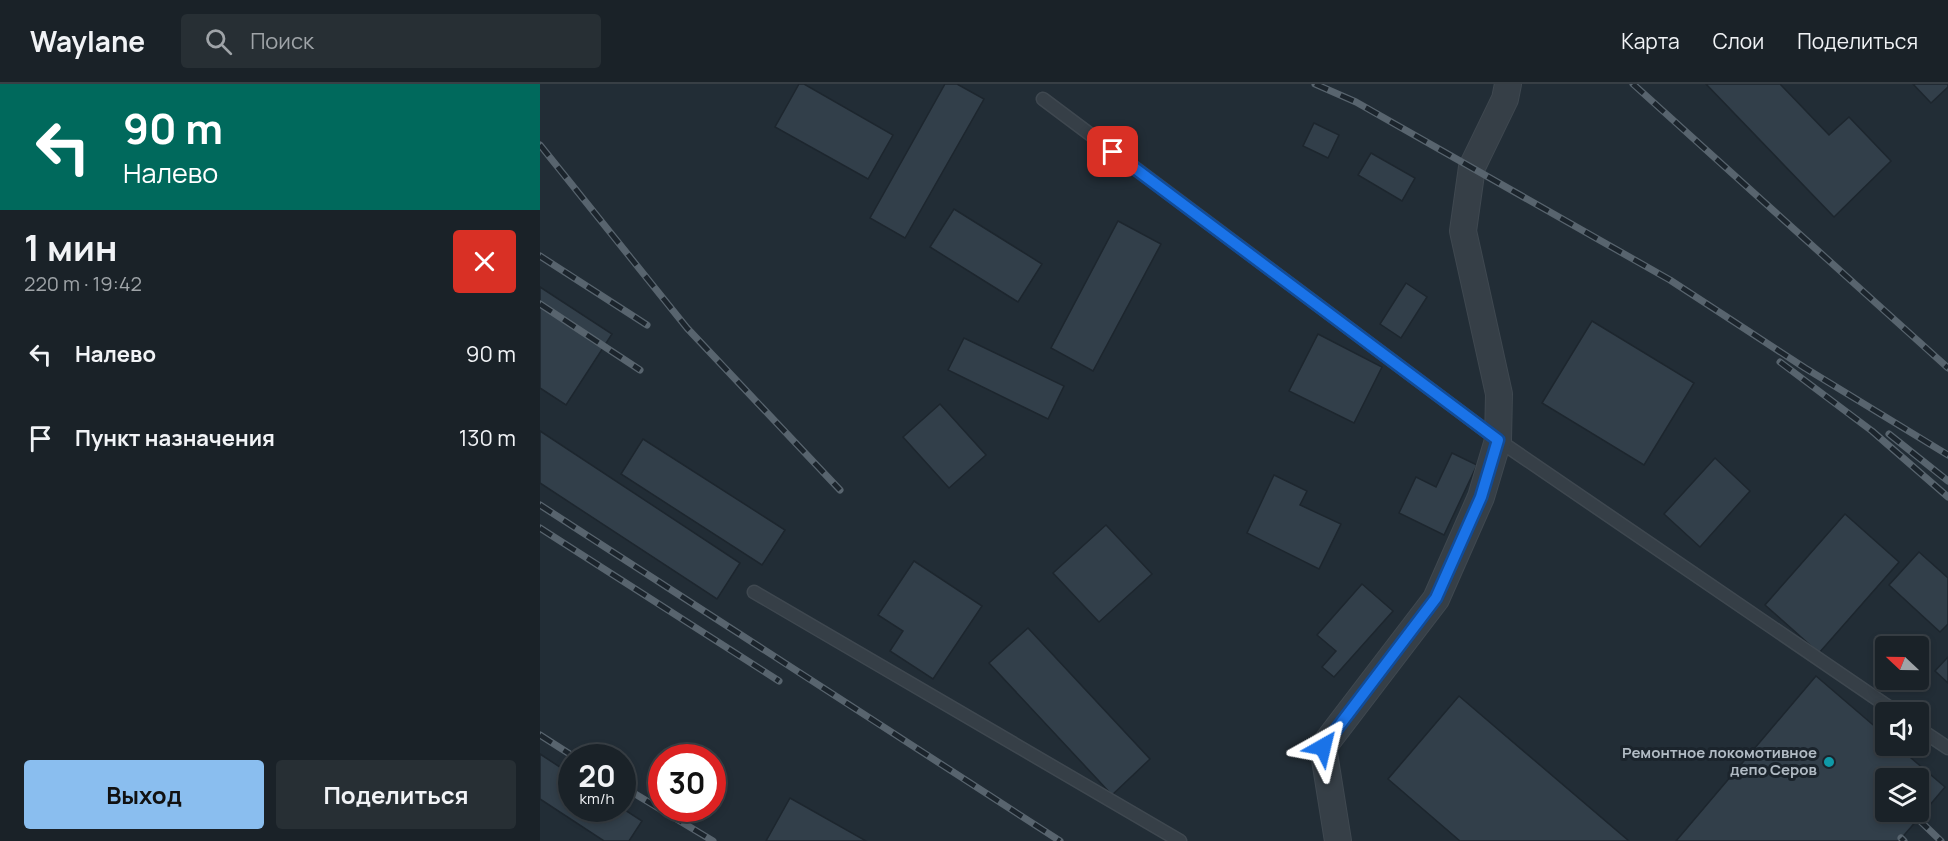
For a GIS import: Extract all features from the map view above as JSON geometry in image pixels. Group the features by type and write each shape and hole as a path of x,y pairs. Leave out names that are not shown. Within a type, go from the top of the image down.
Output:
{"street":[{"path":"1338,841 1323,747 1436,598 1481,497 1498,440 1499,394 1463,231 1472,167 1505,99 1508,84"}],"lane":[{"path":"1043,99 1498,440 1881,702"},
{"path":"754,592 1180,841"},
{"path":"1929,735 1948,748"}],"building":[{"path":"799,84 804,84 893,135 868,179 775,127"},
{"path":"945,84 957,84 984,99 905,238 870,218"},
{"path":"1706,84 1780,84 1829,135 1849,117 1891,161 1834,217"},
{"path":"1913,84 1948,84 1948,87 1931,103"},
{"path":"1314,123 1339,135 1328,158 1303,146"},
{"path":"1371,153 1415,178 1402,201 1358,175"},
{"path":"954,209 1042,264 1018,302 930,247"},
{"path":"1118,221 1161,244 1093,371 1051,348"},
{"path":"1406,283 1427,297 1401,338 1380,324"},
{"path":"540,287 612,334 566,405 540,388"},
{"path":"1592,321 1694,383 1644,465 1542,403"},
{"path":"1318,334 1382,367 1354,423 1289,391"},
{"path":"964,338 1064,386 1048,419 948,370"},
{"path":"940,404 986,455 949,488 903,437"},
{"path":"540,431 740,563 717,599 540,483"},
{"path":"643,439 785,530 762,565 621,474"},
{"path":"1452,453 1477,465 1444,535 1399,513 1416,477 1436,487"},
{"path":"1715,458 1750,491 1700,547 1664,514"},
{"path":"1274,475 1307,491 1300,505 1341,524 1319,569 1247,533"},
{"path":"1845,514 1899,562 1819,653 1765,605"},
{"path":"1106,525 1152,574 1099,622 1053,573"},
{"path":"1919,552 1948,578 1948,624 1940,632 1889,585"},
{"path":"914,561 982,606 933,679 890,651 903,631 878,615"},
{"path":"1362,584 1393,611 1334,677 1322,667 1336,651 1317,635"},
{"path":"1028,628 1150,759 1112,795 989,663"},
{"path":"1948,657 1948,683 1935,671"},
{"name":"Ремонтное локомотивное депо Серов","path":"1816,676 1875,727 1875,756 1909,756 1923,768 1875,768 1875,822 1915,822 1899,841 1676,841"},
{"name":"Ремонтное локомотивное депо Серов","path":"1459,696 1629,841 1460,841 1388,779"},
{"path":"540,754 558,766 558,811 540,799"},
{"name":"Ремонтное локомотивное депо Серов","path":"1929,773 1945,787 1929,806"},
{"path":"790,798 866,841 766,841"},
{"path":"636,817 642,821 629,841 604,841 575,822 636,822"}],"railway":[{"path":"1315,84 1356,102 1670,280 1805,368 1948,455"},
{"path":"1633,84 1948,368"},
{"path":"540,145 687,328 840,490"},
{"path":"540,256 647,325"},
{"path":"540,304 640,370"},
{"path":"1780,362 1872,431 1948,497"},
{"path":"1889,434 1948,481"},
{"path":"540,505 1060,841"},
{"path":"540,528 779,681"},
{"path":"540,735 558,746"},
{"path":"636,794 713,841"},
{"path":"1921,822 1941,841"},
{"path":"1901,838 1904,841"}],"place":[{"name":"Ремонтное локомотивное депо Серов","path":"1829,762"}],"route":[{"path":"1113,152 1498,440 1481,497 1436,598 1323,747"}]}
